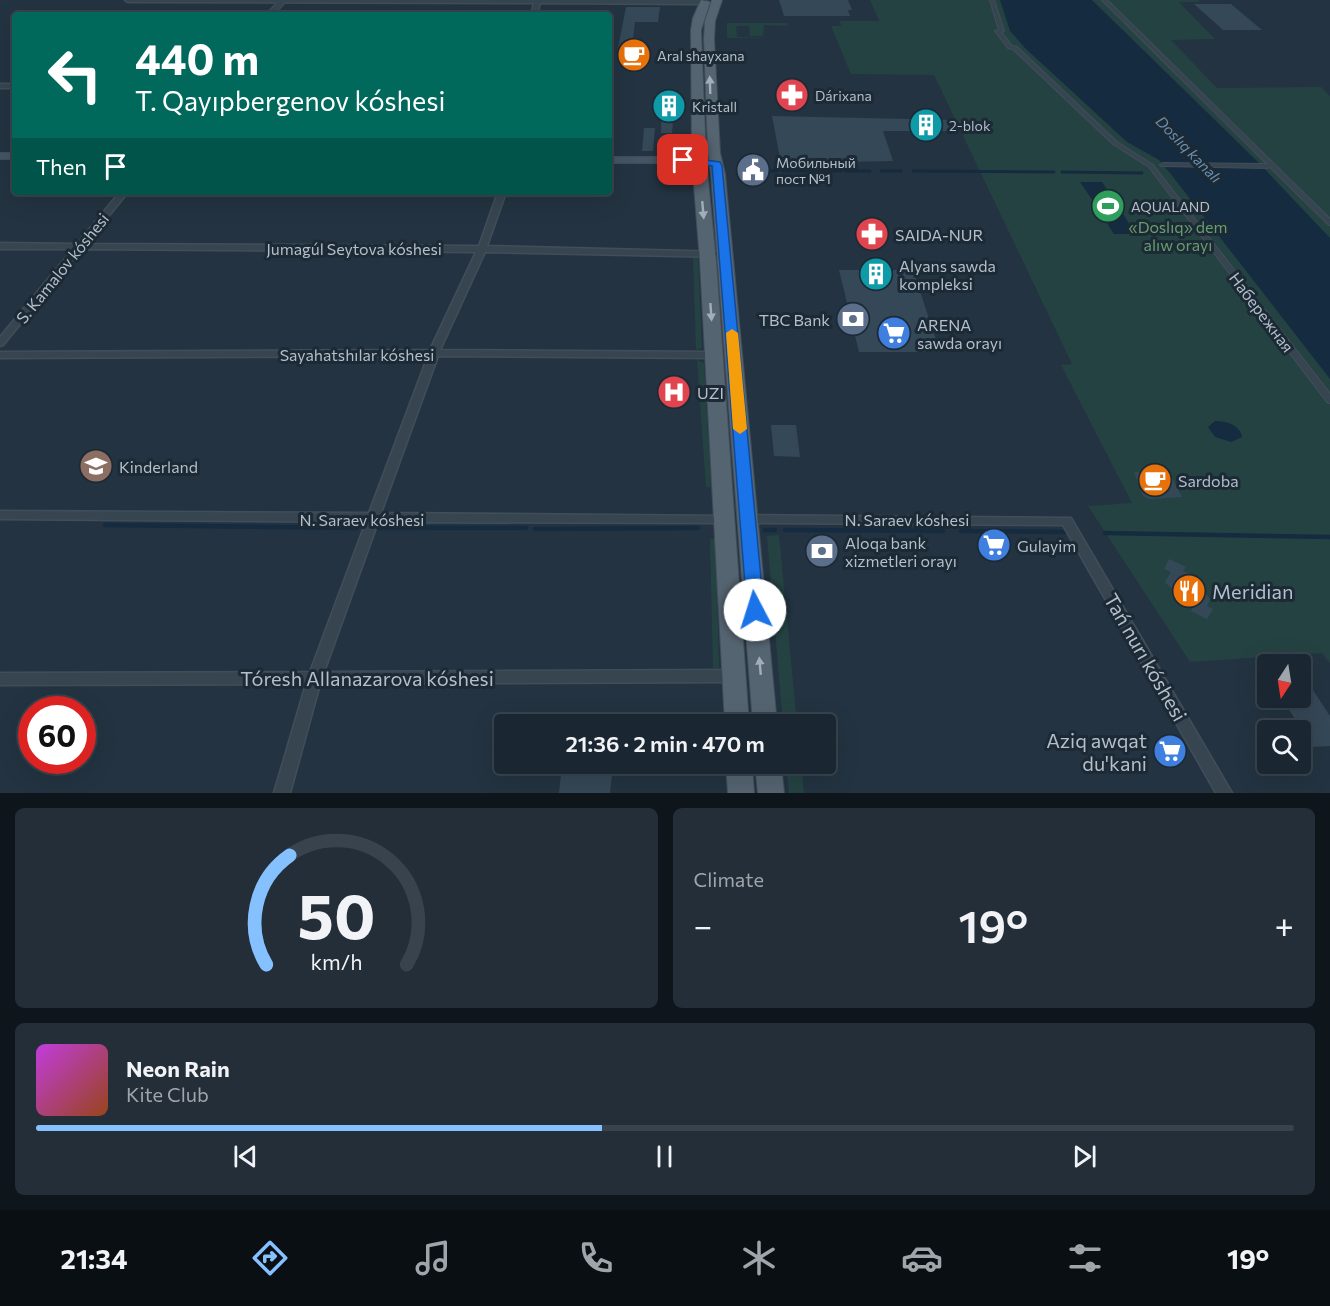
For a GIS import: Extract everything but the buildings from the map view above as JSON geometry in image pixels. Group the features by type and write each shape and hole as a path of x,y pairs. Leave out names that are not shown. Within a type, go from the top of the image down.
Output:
{"main road":[{"path":"701,0 698,18 716,164 714,355 736,714"},
{"path":"717,0 710,21 703,63 699,163 715,254 747,519 764,714"},
{"path":"612,160 716,164"},
{"path":"612,166 678,163"},
{"path":"740,774 741,793"},
{"path":"769,774 771,793"}],"street":[{"path":"128,0 701,0"},
{"path":"272,12 282,0"},
{"name":"Набережная","path":"992,0 1002,31 997,32 1010,47 1015,48 1115,142 1151,166 1330,400"},
{"path":"1104,0 1330,223"},
{"path":"1163,165 1267,166"},
{"name":"S. Kamalov kóshesi","path":"0,344 121,195"},
{"path":"282,793 315,678 373,519 434,354 482,249 501,195"},
{"name":"Jumagúl Seytova kóshesi","path":"0,246 482,249 715,254"},
{"name":"Sayahatshılar kóshesi","path":"0,355 329,352 714,355"},
{"name":"N. Saraev kóshesi","path":"0,515 725,520"},
{"name":"N. Saraev kóshesi","path":"747,519 1067,521"},
{"name":"Tań nurı kóshesi","path":"1067,521 1224,793"},
{"name":"Tóresh Allanazarova kóshesi","path":"0,679 734,676"}],"green space":[{"name":"«Doslıq» dem alıw orayı","path":"870,0 1198,0 1200,2 1179,2 1215,39 1171,40 1217,88 1321,87 1330,96 1330,664 1322,653 1257,654 1257,657 1190,662 1088,506 1132,503 1061,365 1072,364 934,75 851,74 831,26 841,26 840,21 879,21 882,27"},
{"path":"727,23 787,23 788,26 764,25 763,36 750,36 749,26 736,26 737,37 774,38 727,38"},
{"path":"693,257 698,259 702,348 696,350"},
{"path":"697,360 704,363 711,487 706,487"},
{"path":"779,535 796,714 782,714 767,536"},
{"path":"710,539 716,539 719,668 713,668"},
{"path":"787,774 802,774 804,793 789,793"}],"water":[{"name":"Doslıq kanalı","path":"1000,0 1092,0 1258,162 1330,238 1330,379 1159,160 1127,142 1025,48 1010,31"},
{"path":"1080,182 1102,182 1115,201 1093,201"},
{"path":"1099,211 1121,211 1136,234 1114,234"},
{"path":"1215,421 1232,424 1239,429 1242,437 1231,442 1215,437 1208,427"}],"waterway":[{"path":"739,172 746,171"},
{"path":"751,171 778,171"},
{"path":"783,171 806,171"},
{"path":"812,171 841,171"},
{"path":"845,171 870,171"},
{"path":"881,171 901,171"},
{"path":"913,171 1054,172"},
{"path":"1062,172 1142,173"},
{"path":"105,525 357,528"},
{"path":"378,528 526,528"},
{"path":"535,529 698,528"},
{"path":"765,530 775,530"},
{"path":"785,530 943,531"},
{"path":"961,531 1065,532"},
{"path":"1105,533 1330,537"}],"slow traffic":[{"path":"732,333 740,429"}],"place":[{"name":"Aral shayxana","path":"634,55"},
{"name":"Dárixana","path":"792,95"},
{"name":"Kristall","path":"669,106"},
{"name":"2-blok","path":"926,125"},
{"name":"Мобильный пост №1","path":"753,170"},
{"name":"AQUALAND","path":"1108,206"},
{"name":"SAIDA-NUR","path":"872,234"},
{"name":"Alyans sawda kompleksi","path":"876,274"},
{"name":"TBC Bank","path":"853,319"},
{"name":"ARENA sawda orayı","path":"894,333"},
{"name":"UZI","path":"674,392"},
{"name":"Kinderland","path":"96,466"},
{"name":"Sardoba","path":"1155,480"},
{"name":"Gulayim","path":"994,545"},
{"name":"Aloqa bank xizmetleri orayı","path":"822,551"},
{"name":"Meridian","path":"1189,591"},
{"name":"Aziq awqat du'kani","path":"1170,751"}],"route":[{"path":"683,160 708,161 717,166 755,610"}]}
